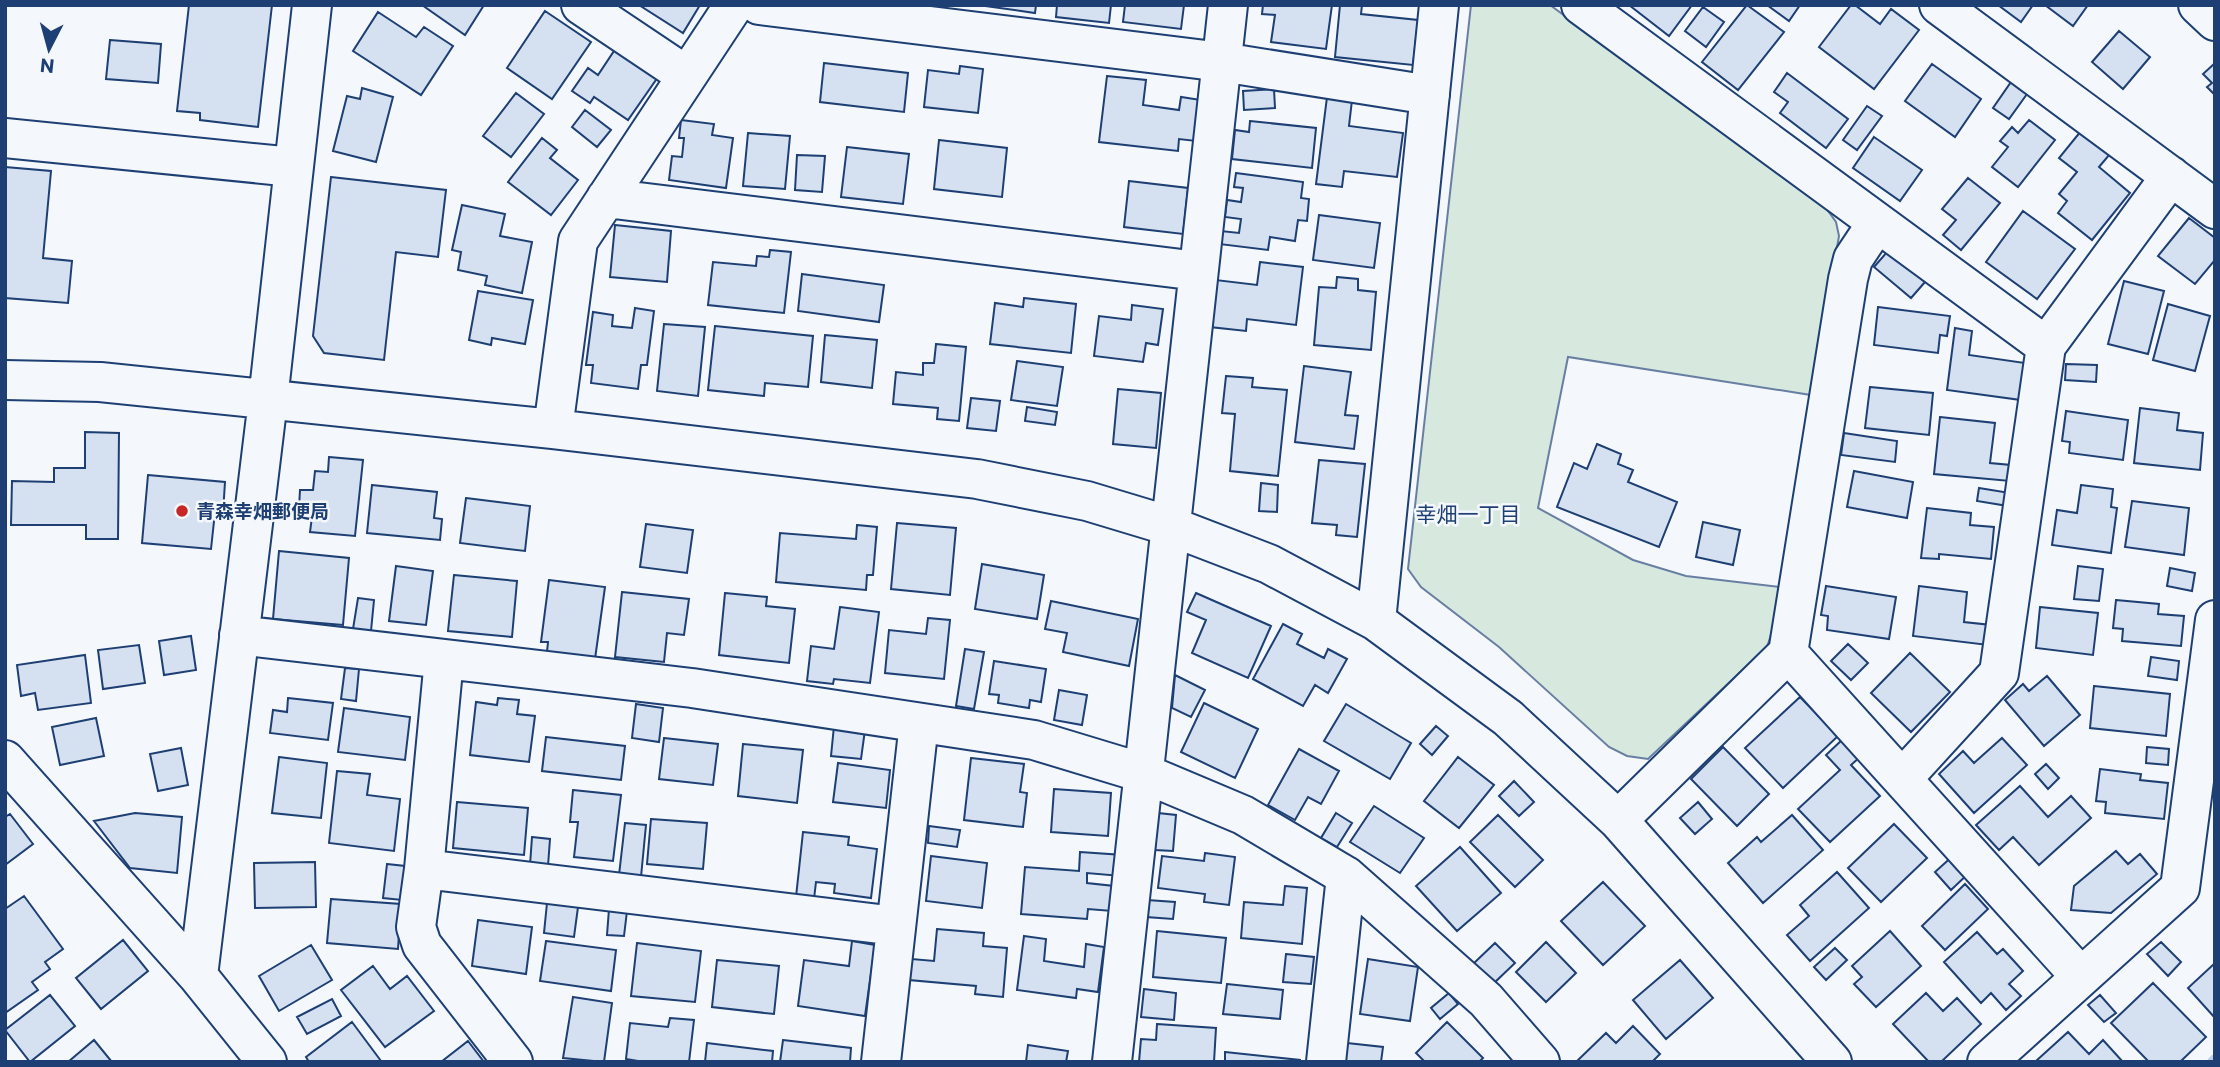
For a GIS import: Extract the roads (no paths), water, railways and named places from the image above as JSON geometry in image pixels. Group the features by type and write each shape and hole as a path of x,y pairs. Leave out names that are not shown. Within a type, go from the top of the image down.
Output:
{"street":[{"path":"198,976 268,400 312,5"},
{"path":"553,429 578,241 734,5"},
{"path":"760,5 1222,62 1430,95"},
{"path":"1112,1062 1228,5"},
{"path":"1376,621 1439,5"},
{"path":"1581,5 2046,346"},
{"path":"1939,5 2215,209"},
{"path":"2198,5 2215,21"},
{"path":"585,6 687,76"},
{"path":"5,138 293,167"},
{"path":"1902,779 2000,673 2046,346 2171,176"},
{"path":"606,198 1198,271"},
{"path":"1618,820 1788,653 1848,279 1853,259 1877,223"},
{"path":"5,380 100,382 553,429 977,480 1087,501 1170,526 1269,564 1376,621 1508,718 1618,820 1832,1062"},
{"path":"1987,1062 2180,888 2201,837 2215,620"},
{"path":"239,635 692,688 1034,740 1143,773 1243,815 1346,876 1486,1000 1540,1062"},
{"path":"1788,653 2081,977"},
{"path":"444,659 416,927 422,945 513,1062"},
{"path":"881,1062 919,723"},
{"path":"5,760 198,976 267,1062"},
{"path":"424,869 896,926"},
{"path":"1326,1062 1346,876"}],"waterway":[{"path":"2212,1062 2215,1059"}],"place":[{"name":"青森幸畑郵便局","path":"182,511"}],"district":[{"name":"幸畑一丁目","path":"1468,515"}]}
